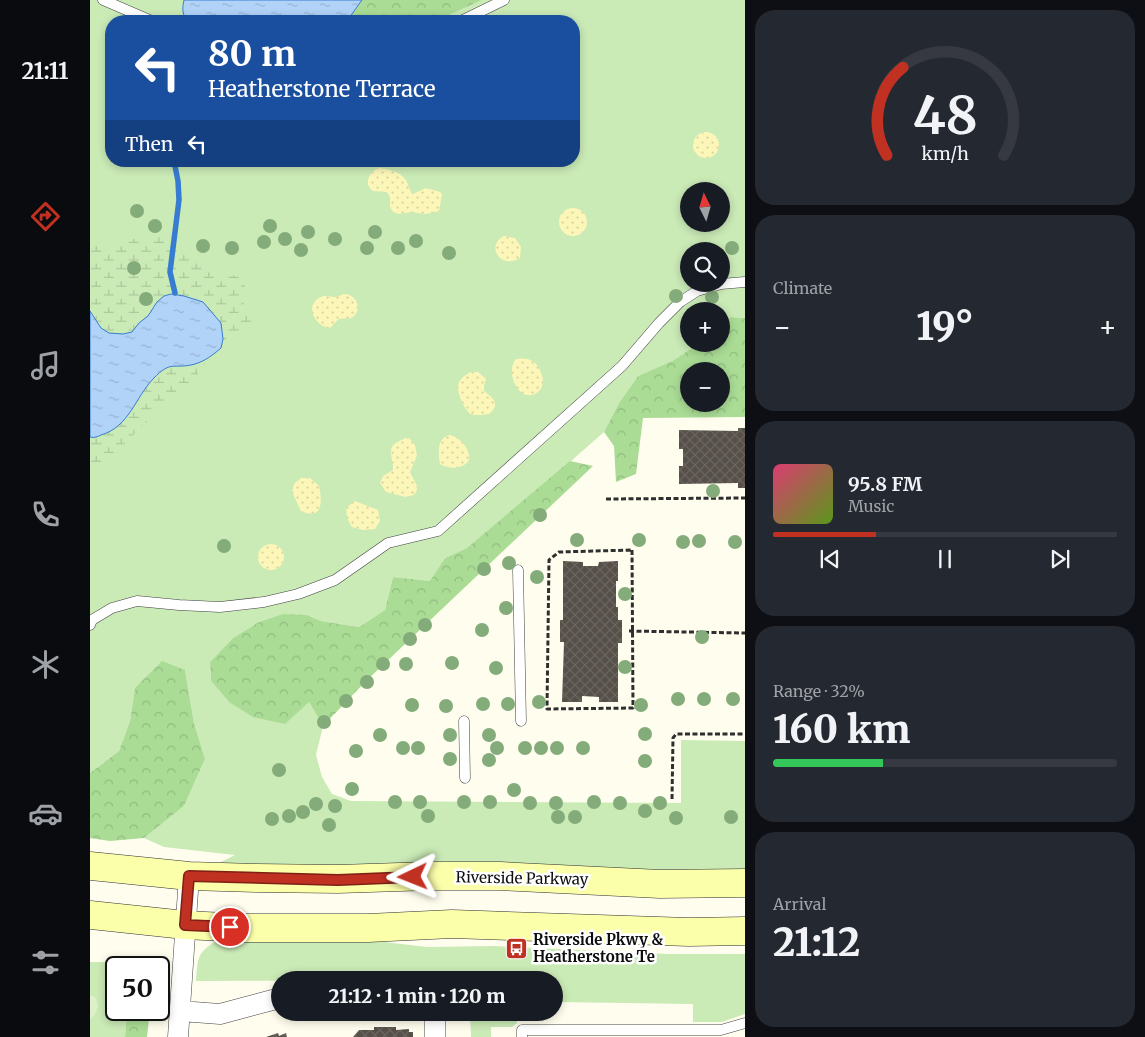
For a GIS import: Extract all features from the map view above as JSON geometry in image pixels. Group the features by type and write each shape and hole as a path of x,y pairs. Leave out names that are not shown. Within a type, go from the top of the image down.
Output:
{"main road":[{"name":"Riverside Parkway","path":"90,866 189,876 338,880 432,876 500,876 660,884 745,883"},
{"path":"90,915 185,925 245,928 368,928 452,924 689,932 745,931"}],"street":[{"path":"178,1037 189,876"},
{"path":"180,1011 220,1014 271,1000"},
{"path":"435,1021 435,1037"}],"lane":[{"path":"103,0 138,15"},
{"path":"474,15 504,0"},
{"path":"90,625 92,620 112,608 137,601 179,606 220,607 264,602 298,594 335,580 388,543 438,531 622,366 680,302 697,290 721,284 745,282"},
{"path":"518,570 521,720"},
{"path":"464,721 466,778"},
{"path":"522,1037 522,1030 721,1034 745,1024"}],"path":[{"path":"606,499 745,498"},
{"path":"632,550 631,631 633,708 547,709 549,560 559,552 632,550"},
{"path":"631,631 745,633"},
{"path":"672,799 673,738 676,734 745,734"}],"green space":[{"path":"90,0 184,0 184,15 105,15 105,167 580,167 580,15 449,15 482,0 745,0 745,318 730,318 730,302 680,302 680,352 686,352 674,360 638,376 619,403 604,432 545,484 467,548 445,558 430,581 393,577 385,610 359,627 321,621 307,615 257,623 233,638 210,662 211,681 229,702 309,702 323,726 316,755 322,777 332,794 351,801 681,803 681,740 745,741 745,869 644,873 213,866 235,855 164,847 144,838 184,806 205,759 194,723 185,670 135,688 130,721 119,751 90,773"},
{"path":"362,0 482,0 449,15 351,15"},
{"path":"162,236 180,246 203,269 241,277 245,284 244,304 252,315 249,329 236,341 215,352 182,393 143,425 107,462 90,474 90,245 107,245 134,239"},
{"path":"730,318 745,318 745,417 643,418 636,474 616,482 614,446 604,432 619,403 638,376 674,360 686,352 730,352"},
{"path":"570,461 593,466 366,681 323,726 309,702 285,724 253,717 229,702 211,681 210,662 233,638 257,623 283,614 307,615 321,621 359,627 385,610 393,577 430,581 445,558 467,548"},
{"path":"162,661 185,670 194,723 205,759 184,806 144,838 110,841 90,838 90,773 119,751 130,721 135,688"},
{"path":"220,939 367,940 427,947 494,946 668,954 745,954 745,1014 722,1022 693,1022 693,1004 563,1002 563,971 271,971 271,981 196,981 198,960 207,948"},
{"path":"90,962 105,962 105,1021 126,1021 125,1037 90,1037"},
{"path":"90,995 96,998 98,1007 94,1016 90,1019"},
{"path":"126,1021 149,1021 147,1037 125,1037"},
{"path":"470,1021 517,1021 512,1027 491,1027 491,1037 471,1037"}],"sand":[{"path":"706,132 715,136 719,145 715,154 706,158 697,154 693,145 697,136"},
{"path":"378,168 400,174 413,194 426,188 440,192 442,194 439,211 426,214 411,212 399,214 393,212 387,192 373,191 368,185 368,179"},
{"path":"573,208 583,212 587,222 583,232 573,236 563,232 559,222 563,212"},
{"path":"504,236 515,238 521,247 520,258 507,261 498,255 496,245 498,240"},
{"path":"344,294 351,296 356,301 358,308 355,315 351,318 339,319 330,328 319,324 312,310 316,300 323,296 336,297"},
{"path":"516,359 528,359 538,366 543,382 538,392 525,395 516,386 512,372"},
{"path":"471,372 478,372 486,379 484,391 493,399 495,404 495,407 489,414 471,414 462,402 458,385 462,378"},
{"path":"450,435 461,441 469,456 467,463 456,468 440,464 439,446 446,436"},
{"path":"409,438 415,445 417,456 410,472 417,490 414,495 406,497 386,492 380,483 383,476 393,470 392,447"},
{"path":"301,478 310,478 319,486 321,503 318,511 314,513 301,511 292,492 294,484"},
{"path":"355,501 378,510 380,521 375,529 363,530 352,527 347,518 346,510"},
{"path":"271,544 280,548 284,557 280,566 271,570 262,566 258,557 262,548"}],"water":[{"path":"184,0 362,0 351,15 184,15"},
{"path":"171,294 203,302 221,323 223,339 221,348 209,358 199,363 164,369 153,379 118,426 111,431 90,437 90,311 101,328 109,333 123,334 132,332 148,316 157,302 164,296"}],"building":[{"path":"738,428 745,428 745,488 738,488 738,483 679,484 679,466 683,466 683,449 679,449 679,430 738,431"},
{"path":"563,561 583,562 583,566 598,566 599,562 618,561 616,607 618,607 618,620 622,620 622,643 618,643 618,702 599,702 599,697 582,696 582,702 562,702 564,642 560,642 560,620 563,620"},
{"path":"374,1027 396,1027 396,1030 409,1029 409,1032 413,1032 413,1037 353,1037 359,1030 374,1030"},
{"path":"278,1033 279,1036 286,1033 287,1037 266,1037"}],"waterway":[{"path":"175,167 179,200 170,272 175,293"}],"place":[{"name":"Riverside Pkwy & Heatherstone Te","path":"517,948"}],"route":[{"path":"230,927 185,925 189,876 338,880 413,877"}]}
